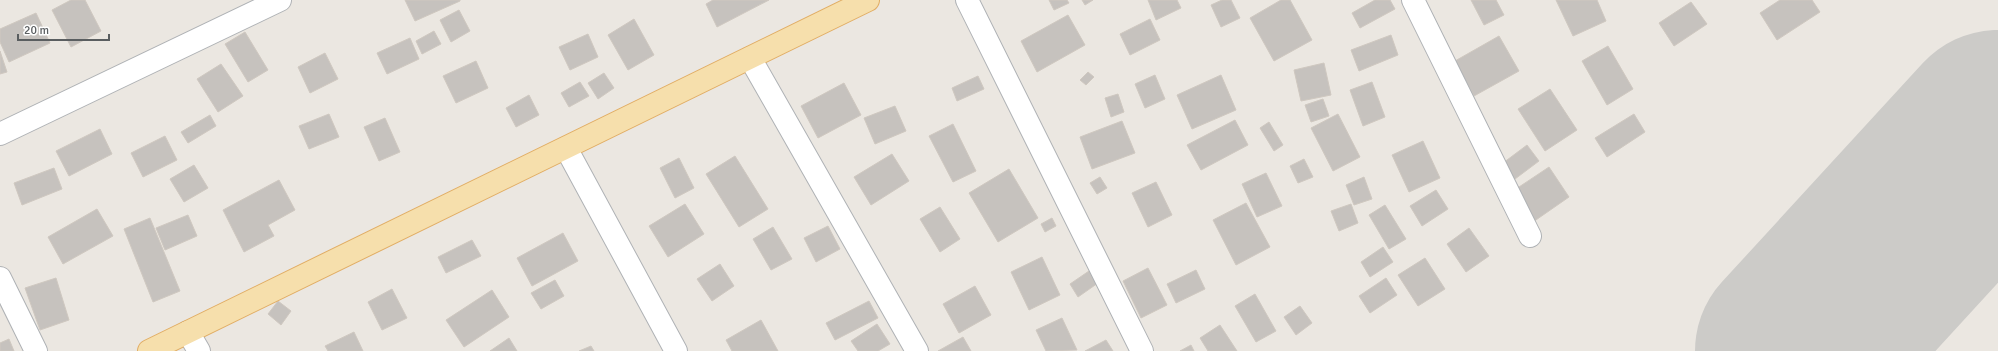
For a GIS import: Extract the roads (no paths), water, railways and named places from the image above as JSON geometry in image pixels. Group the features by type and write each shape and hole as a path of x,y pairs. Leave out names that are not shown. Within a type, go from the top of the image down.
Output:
{"main road":[{"path":"149,351 868,0"}],"street":[{"path":"0,134 280,0"},
{"path":"967,0 1142,351"},
{"path":"1412,0 1530,236"},
{"path":"750,58 917,351"},
{"path":"566,148 676,351"},
{"path":"0,278 36,351"},
{"path":"188,332 199,351"}]}
